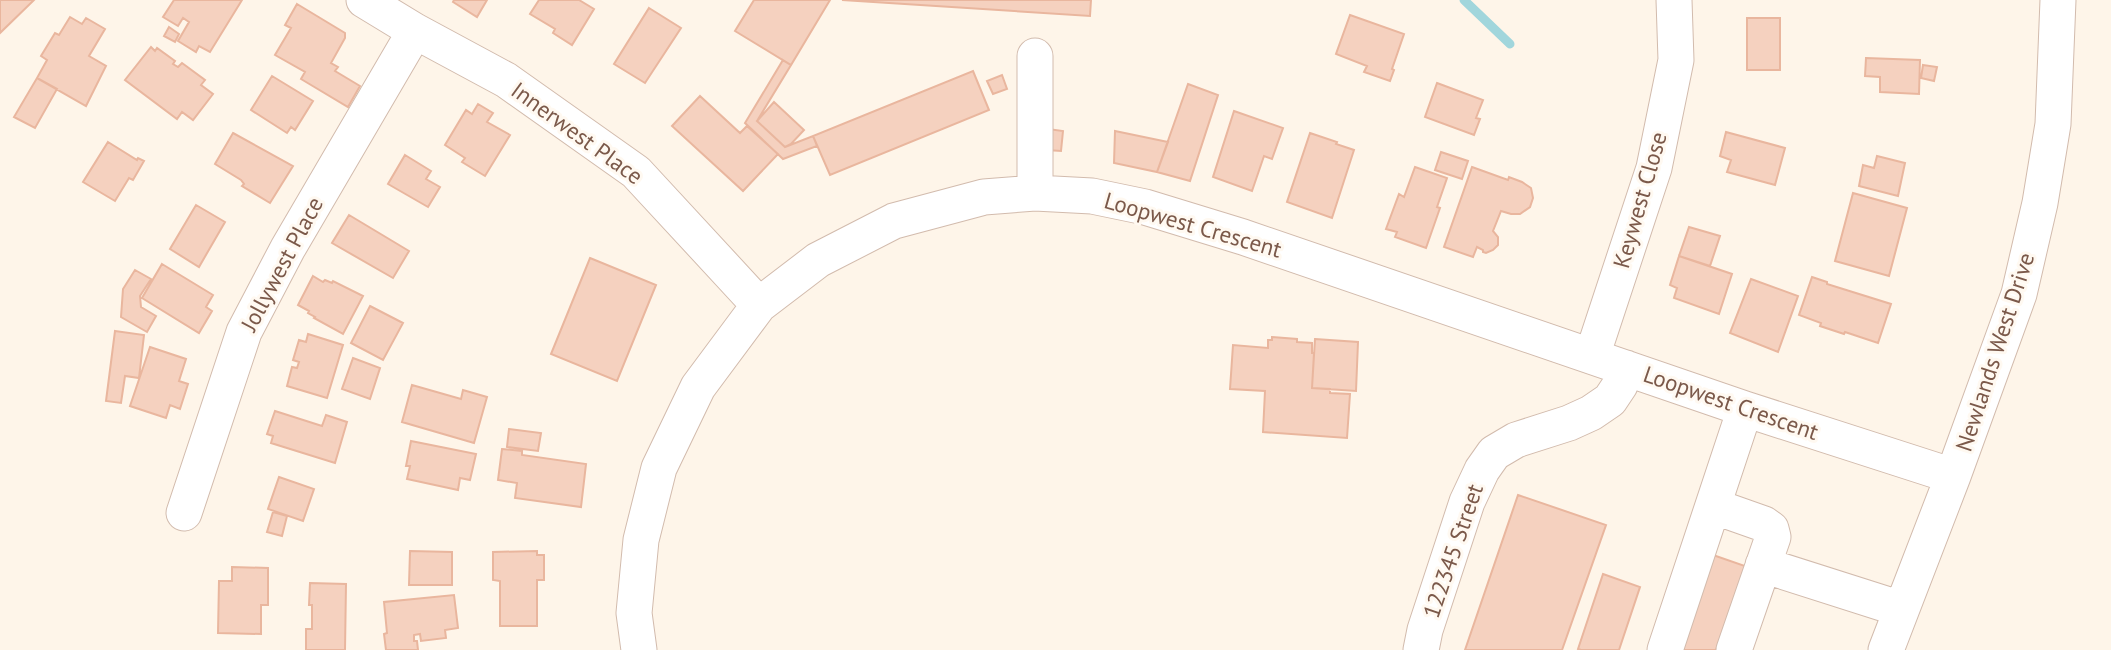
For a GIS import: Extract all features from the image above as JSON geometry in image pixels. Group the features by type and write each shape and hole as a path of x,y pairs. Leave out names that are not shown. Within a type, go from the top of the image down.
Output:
{"street":[{"name":"Innerwest Place","path":"364,0 506,80 636,172 759,305"},
{"name":"Keywest Close","path":"1592,356 1654,168 1676,60 1674,0"},
{"name":"Newlands West Drive","path":"1886,650 2019,294 2040,203 2053,124 2058,0"},
{"name":"Jollywest Place","path":"184,513 244,332 288,248 415,31"},
{"path":"1035,56 1035,193"},
{"name":"Loopwest Crescent","path":"639,650 634,614 641,540 659,468 698,387 759,305 818,260 894,221 984,197 1035,193 1092,196 1145,207 1243,237 1745,409 1953,476"},
{"name":"122345 Street","path":"1421,650 1425,630 1467,502 1482,470 1494,453 1516,440 1569,423 1610,401 1626,368"},
{"path":"1665,650 1745,409"},
{"path":"1713,506 1764,524 1771,529 1773,537 1734,650"},
{"path":"1763,565 1901,608"}],"building":[{"path":"0,0 34,0 0,33"},
{"path":"174,0 242,0 210,52 199,46 196,52 178,41 189,22 183,18 178,26 163,17"},
{"path":"487,0 477,17 453,2"},
{"path":"539,0 579,0 594,9 572,45 553,33 555,29 530,14"},
{"path":"754,0 830,0 791,65 735,31"},
{"path":"842,0 1091,0 1090,16"},
{"path":"297,4 345,33 345,38 331,63 338,67 335,71 360,86 348,107 301,79 305,72 275,55 291,28 285,25"},
{"path":"649,8 681,28 645,83 614,64"},
{"path":"1350,15 1404,34 1390,81 1364,72 1367,66 1336,54"},
{"path":"70,17 82,24 86,18 105,29 89,56 106,66 86,106 37,78 47,60 41,56 55,33 59,35"},
{"path":"1747,18 1780,18 1780,70 1747,70"},
{"path":"169,27 179,34 175,42 164,36"},
{"path":"151,47 155,51 157,48 175,61 173,64 178,67 182,63 205,80 201,85 213,94 193,120 182,112 177,119 125,80"},
{"path":"1866,58 1920,60 1919,94 1880,92 1880,77 1865,76"},
{"path":"783,60 791,65 757,121 785,147 813,136 817,146 783,159 745,123"},
{"path":"1923,65 1937,67 1934,81 1921,78"},
{"path":"973,71 989,110 830,175 813,136"},
{"path":"1002,75 1007,89 993,94 987,81"},
{"path":"272,76 313,101 295,130 291,127 287,133 251,110"},
{"path":"37,78 57,89 35,128 14,117"},
{"path":"1437,83 1483,100 1476,118 1480,119 1474,135 1425,117"},
{"path":"1188,84 1218,95 1190,181 1157,172"},
{"path":"700,96 740,133 747,126 778,154 743,191 672,126"},
{"path":"774,102 804,130 785,147 757,121"},
{"path":"478,104 493,113 487,122 510,135 485,176 462,162 465,158 445,145 466,110 472,114"},
{"path":"1234,111 1283,128 1272,159 1264,156 1252,191 1213,177"},
{"path":"1048,129 1063,131 1061,151 1047,150"},
{"path":"1115,131 1168,142 1157,172 1114,163"},
{"path":"1726,132 1785,148 1775,185 1727,172 1731,160 1720,156"},
{"path":"233,133 293,166 270,203 242,186 244,184 241,180 215,164"},
{"path":"1310,133 1354,150 1332,218 1287,202"},
{"path":"108,142 137,160 138,158 144,161 133,180 129,178 115,201 83,182"},
{"path":"1441,152 1468,161 1462,179 1435,170"},
{"path":"405,155 431,171 426,179 440,187 428,207 388,184"},
{"path":"1877,156 1905,163 1898,196 1859,186 1863,165 1874,168"},
{"path":"1415,167 1447,178 1426,248 1395,237 1397,232 1386,229 1399,194 1404,197"},
{"path":"1472,167 1508,180 1509,177 1522,182 1531,188 1533,198 1530,207 1520,214 1501,211 1493,231 1498,237 1498,245 1486,253 1477,247 1473,257 1444,247"},
{"path":"1853,193 1907,208 1889,276 1835,261"},
{"path":"196,205 225,222 199,267 170,249"},
{"path":"349,215 409,251 393,278 332,243"},
{"path":"1689,227 1720,236 1710,266 1679,256"},
{"path":"1679,256 1732,274 1719,314 1674,298 1677,288 1670,285"},
{"path":"590,258 656,285 617,381 551,354"},
{"path":"162,264 213,295 206,307 212,311 199,333 142,298"},
{"path":"135,270 151,279 140,296 141,307 156,316 147,332 121,317 123,289"},
{"path":"313,276 323,282 333,281 363,296 343,334 314,318 309,311 298,305"},
{"path":"1812,277 1891,304 1878,343 1820,326 1821,323 1799,315"},
{"path":"1751,279 1798,296 1778,352 1730,333"},
{"path":"370,306 403,323 383,360 351,343"},
{"path":"115,331 144,335 139,378 125,376 121,403 106,401"},
{"path":"308,334 343,345 327,398 287,386 292,367 297,368 299,362 293,360 299,340 306,342"},
{"path":"1272,337 1312,343 1312,388 1330,389 1330,393 1350,394 1347,438 1263,432 1265,391 1230,389 1233,345 1268,348 1268,340 1272,340"},
{"path":"1315,339 1358,342 1356,391 1312,388"},
{"path":"150,347 186,359 179,381 188,384 180,409 170,405 166,418 130,406"},
{"path":"353,358 380,368 370,399 342,389"},
{"path":"412,385 461,399 463,390 487,397 474,443 402,422"},
{"path":"275,411 322,426 326,415 347,422 335,463 271,443 273,436 267,434"},
{"path":"509,429 541,433 538,451 507,447"},
{"path":"411,441 476,454 470,480 460,478 458,490 407,479 410,466 406,466"},
{"path":"502,449 522,451 522,455 586,464 581,507 515,498 517,483 498,480"},
{"path":"279,477 314,489 303,521 268,509"},
{"path":"1518,495 1606,525 1562,650 1465,650"},
{"path":"273,512 287,516 282,536 267,532"},
{"path":"410,551 452,552 452,585 409,585"},
{"path":"537,551 537,555 544,555 544,580 537,580 537,626 500,626 500,581 493,580 493,552"},
{"path":"1713,555 1745,566 1716,650 1681,650"},
{"path":"232,567 268,568 268,605 261,605 261,634 218,633 219,581 232,581"},
{"path":"1603,574 1640,587 1619,650 1581,650 1578,649"},
{"path":"310,583 346,584 345,650 306,650 306,629 312,629"},
{"path":"454,595 458,628 445,630 446,638 421,641 420,634 414,635 418,650 386,650 384,602"}],"waterway":[{"path":"1464,0 1510,44"}]}
